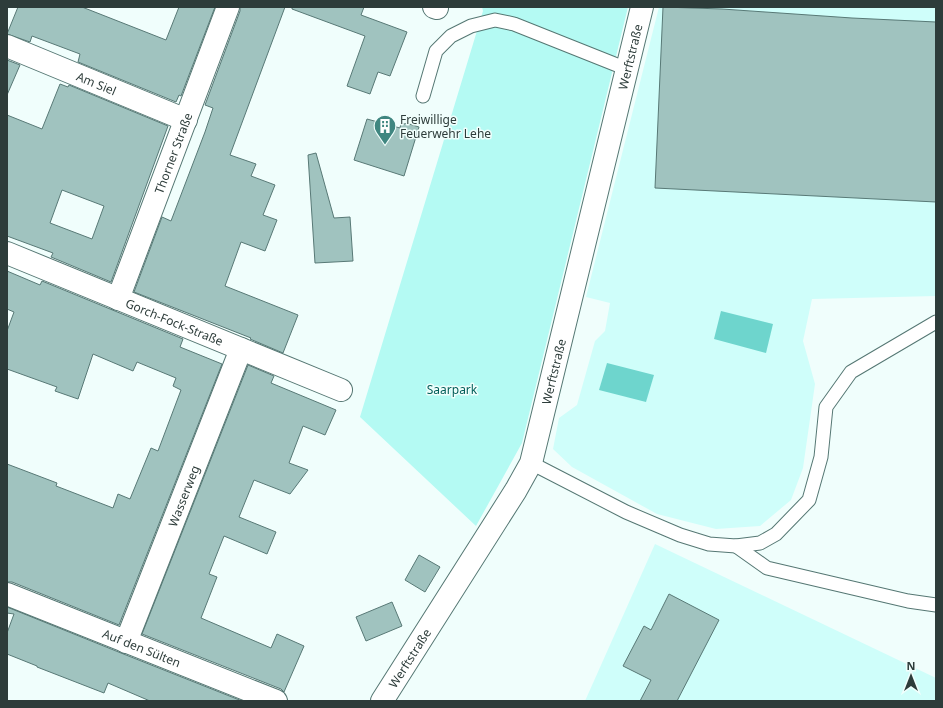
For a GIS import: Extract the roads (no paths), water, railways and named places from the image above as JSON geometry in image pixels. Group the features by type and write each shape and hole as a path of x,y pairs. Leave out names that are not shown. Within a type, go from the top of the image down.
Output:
{"street":[{"name":"Thorner Straße","path":"118,299 228,7"},
{"name":"Werftstraße","path":"382,701 516,490 531,463 642,7"},
{"name":"Am Siel","path":"7,46 186,120"},
{"name":"Gorch-Fock-Straße","path":"7,253 341,390"},
{"name":"Wasserweg","path":"126,642 241,349"},
{"name":"Auf den Sülten","path":"7,594 276,701"}],"lane":[{"path":"424,96 436,51 451,36 471,26 495,20 514,24 627,69"},
{"path":"531,463 626,512 680,535 709,544 736,546 760,543 776,534 809,500 821,457 826,407 851,372 936,322"},
{"path":"736,546 767,568 908,601 936,605"}],"place":[{"name":"Freiwillige Feuerwehr Lehe","path":"385,146"}],"park label":[{"name":"Saarpark","path":"452,389"}]}
